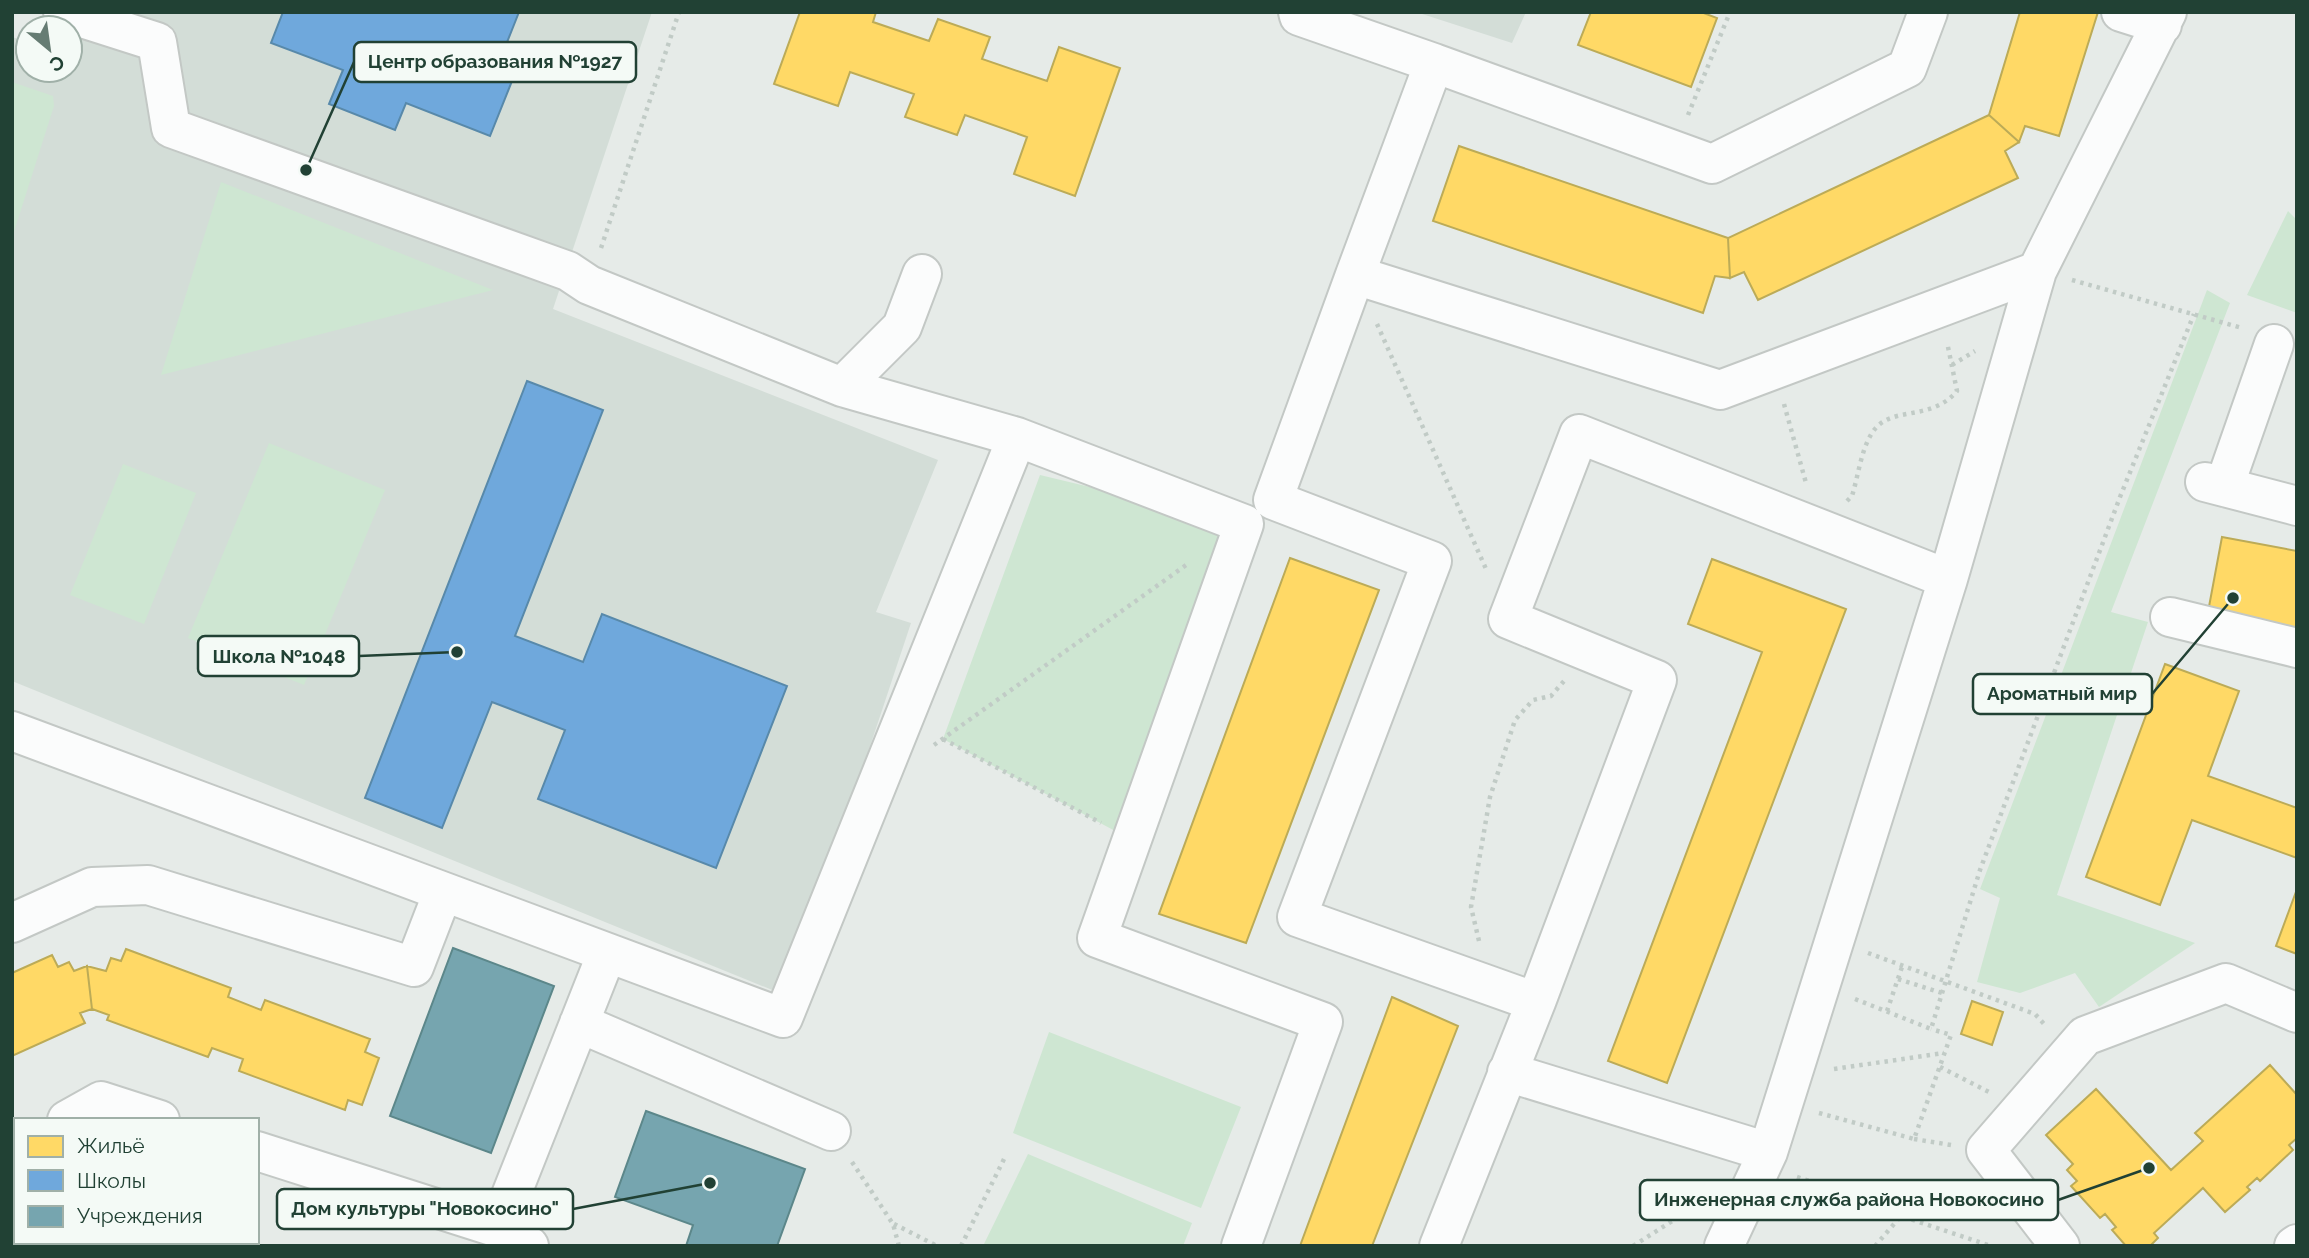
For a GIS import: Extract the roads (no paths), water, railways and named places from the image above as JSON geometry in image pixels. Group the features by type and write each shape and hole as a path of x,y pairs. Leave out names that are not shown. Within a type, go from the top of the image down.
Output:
{"lane":[{"path":"63,12 158,42 171,128 568,271 589,285 842,387 1017,437 1244,524 1097,938 1322,1022 1241,1246"},
{"path":"1298,12 1299,16 1712,164 1907,68 1928,12"},
{"path":"1724,1246 1765,1159 1788,1089 1948,579 2037,271 2164,19 2121,12"},
{"path":"1434,63 1273,500 1432,561 1297,917 1536,1002"},
{"path":"1355,275 1720,390 2037,271"},
{"path":"842,387 902,327 922,274"},
{"path":"2260,336 2214,485 2296,502"},
{"path":"1439,1246 1536,1002 1657,680 1508,619 1579,434 1948,579"},
{"path":"12,732 783,1018 1017,437"},
{"path":"2170,617 2297,648"},
{"path":"12,923 92,887 148,885 414,967 443,892"},
{"path":"259,1152 513,1237 579,1023 607,953"},
{"path":"2060,1246 1986,1150 2085,1036 2226,983 2297,1013"},
{"path":"579,1023 831,1131"},
{"path":"1507,1072 1765,1159"},
{"path":"71,1118 101,1101 154,1118"}],"place":[{"name":"Центр образования №1927","path":"306,170"},
{"name":"Ароматный мир","path":"2233,598"},
{"name":"Школа №1048","path":"457,652"},
{"name":"Инженерная служба района Новокосино","path":"2149,1168"},
{"name":"Дом культуры \"Новокосино\"","path":"710,1183"}]}
